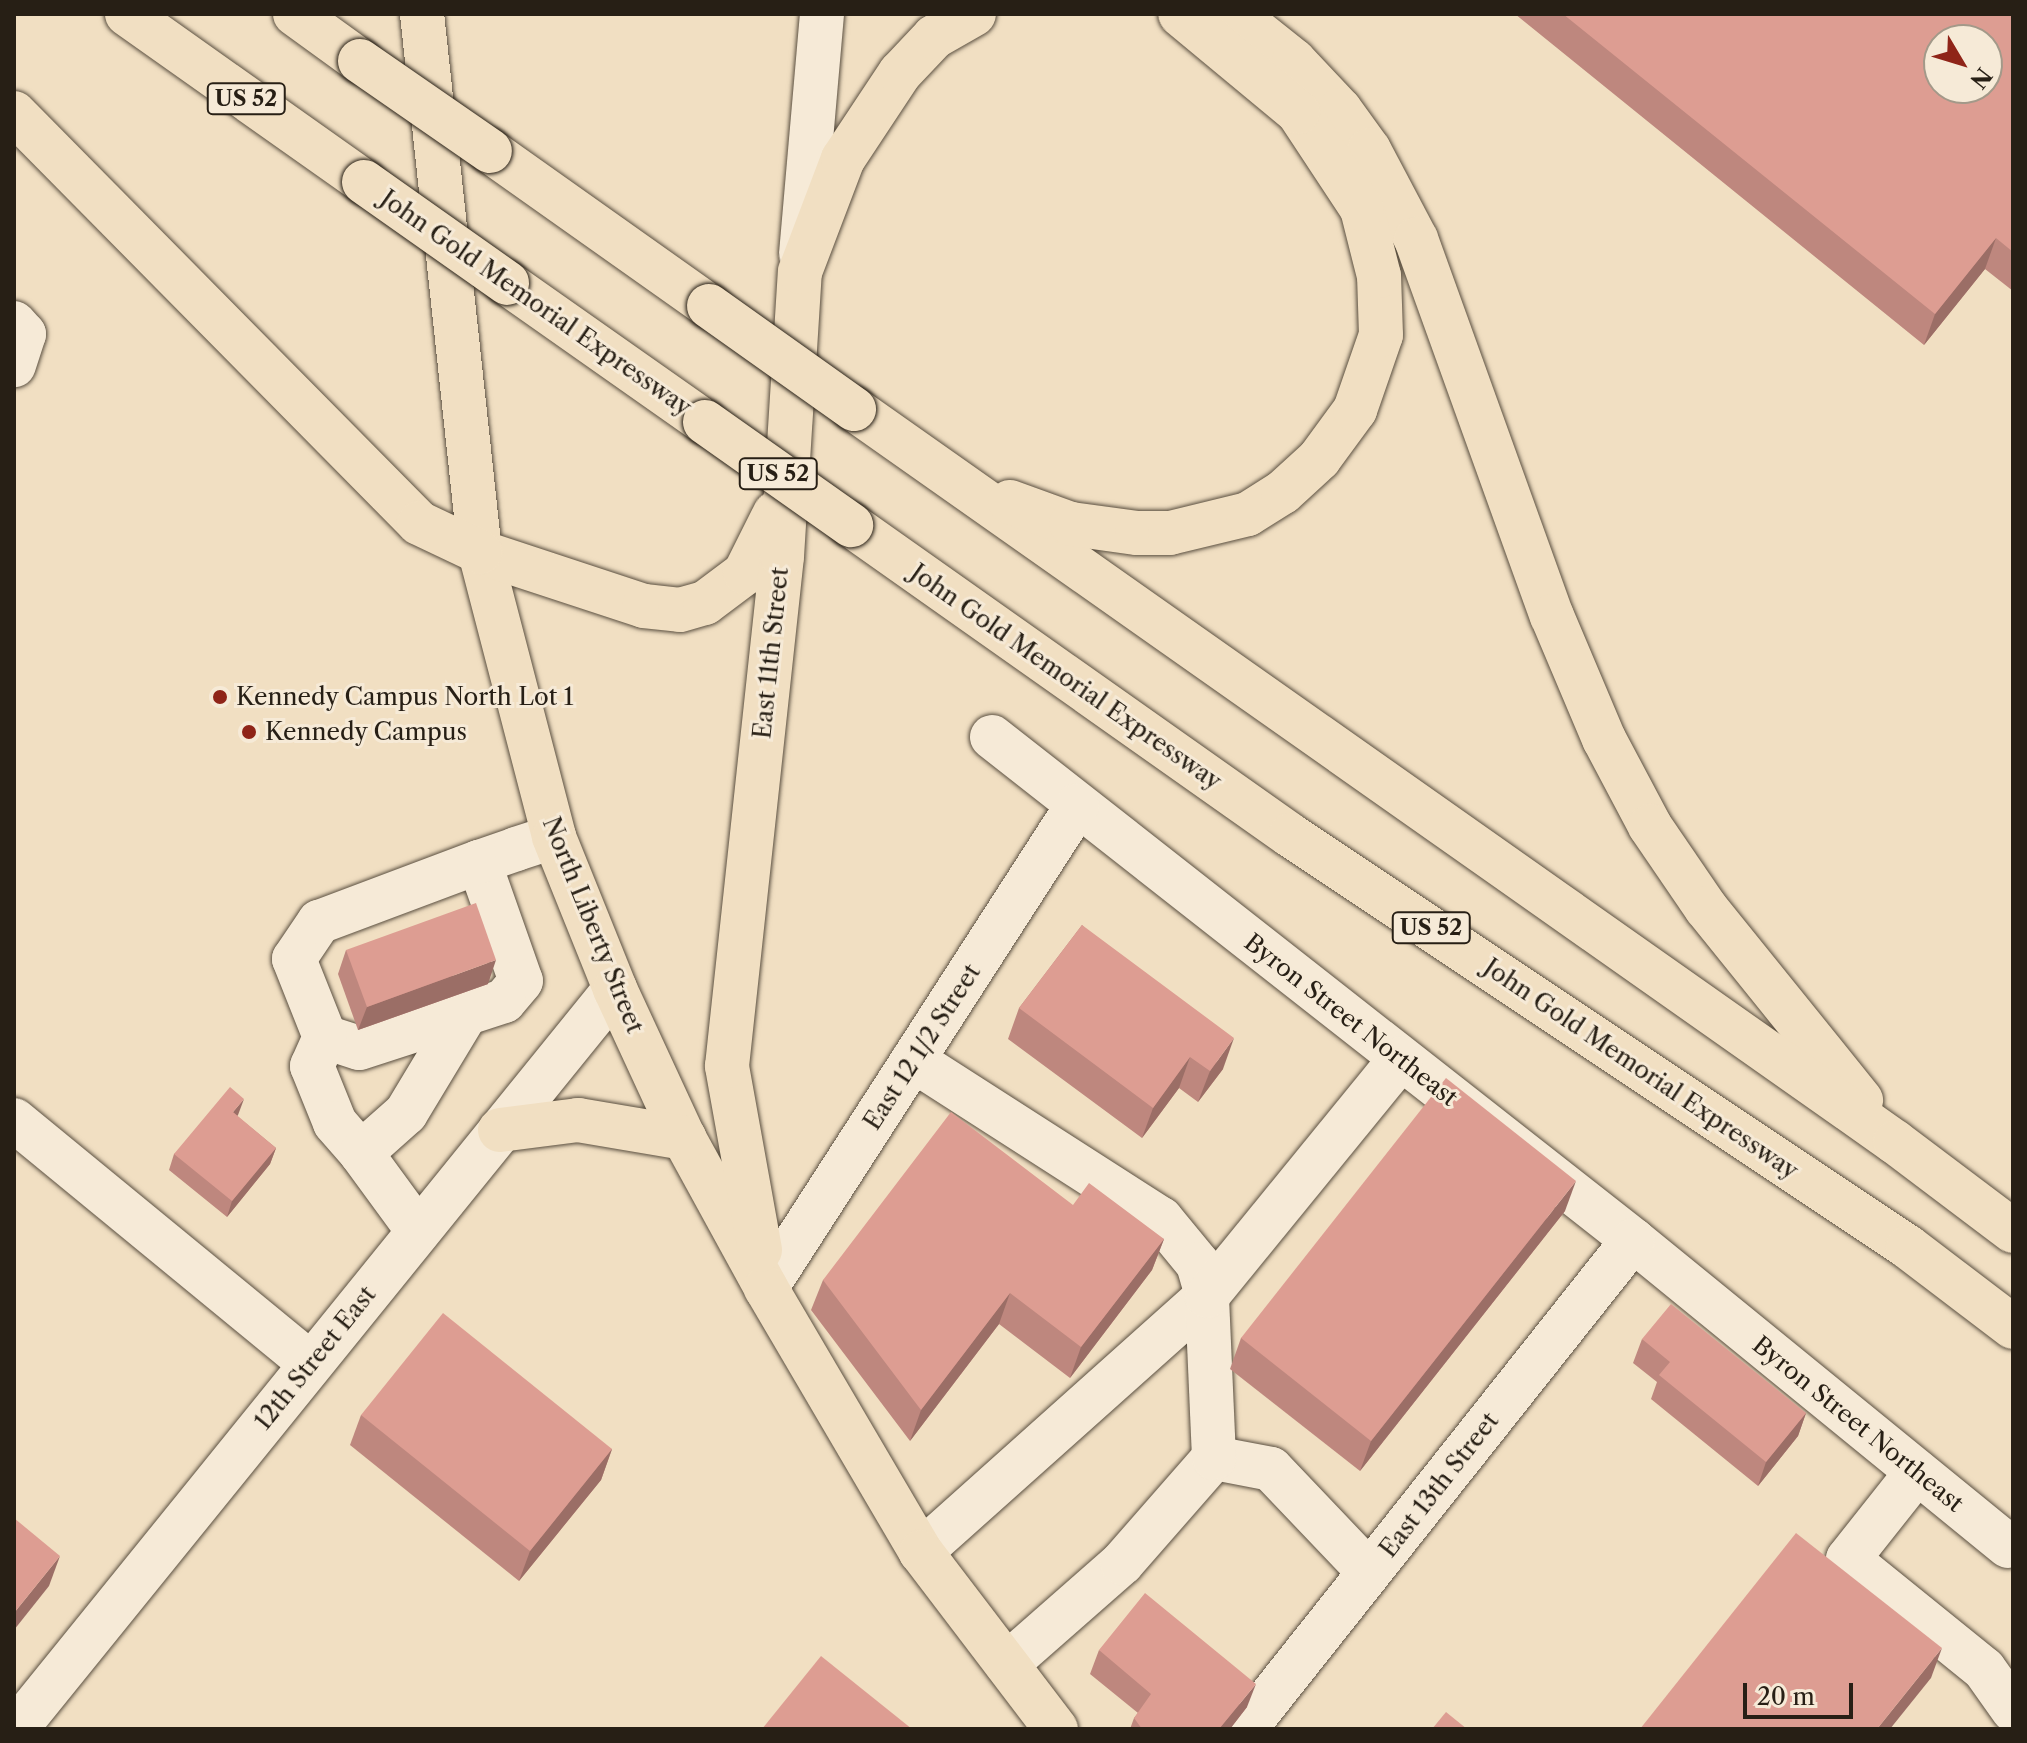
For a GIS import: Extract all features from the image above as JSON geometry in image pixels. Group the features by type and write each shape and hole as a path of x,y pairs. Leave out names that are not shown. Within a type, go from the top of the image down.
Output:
{"main road":[{"name":"John Gold Memorial Expressway","path":"127,14 1290,835 1908,1247 2013,1327"},
{"path":"295,14 1895,1142 2013,1231"},
{"name":"North Liberty Street","path":"422,14 480,552 554,837 615,989 684,1138 766,1288 921,1552 1056,1729"},
{"path":"800,272 843,159 900,73 934,37 974,14"},
{"path":"958,482 1071,524 1170,533 1248,514 1283,492 1319,459 1355,410 1381,335 1379,276 1362,209 1298,112 1180,14"},
{"path":"1235,14 1294,61 1340,110 1369,150 1416,239 1552,616 1604,739 1650,826 1706,908 1895,1142"},
{"path":"14,113 419,523 480,552 644,606 680,610 705,603 745,573 772,522 788,467"},
{"name":"East 11th Street","path":"766,1288 727,1066 788,467 800,272"},
{"path":"500,1130 578,1120 684,1138"}],"street":[{"name":"East 11th Street","path":"800,272 822,14"},
{"path":"14,323 24,334 14,365"},
{"name":"Byron Street Northeast","path":"992,737 1633,1240 2008,1546"},
{"name":"East 12 1/2 Street","path":"766,1288 1077,806"},
{"path":"418,1231 335,1123 312,1066 325,1037 294,959 319,922 554,837"},
{"path":"325,1037 359,1048 504,1001 521,981 479,862"},
{"name":"12th Street East","path":"16,1729 615,989"},
{"path":"361,1153 406,1113 467,1012"},
{"path":"921,1552 1207,1296 1400,1059"},
{"path":"913,1060 1161,1219 1198,1264 1207,1296 1214,1458 1122,1563 1007,1664"},
{"path":"14,1120 310,1363"},
{"name":"East 13th Street","path":"1245,1729 1633,1240"},
{"path":"1214,1458 1271,1469 1369,1572"},
{"path":"1917,1472 1848,1559 1984,1669 2013,1710"}],"building":[{"path":"1563,14 2013,14 2013,252 1996,238 1935,314"},
{"path":"476,903 496,960 367,1007 346,950"},
{"path":"1082,925 1234,1038 1210,1071 1190,1057 1153,1108 1019,1008"},
{"path":"1446,1078 1576,1181 1371,1441 1241,1338"},
{"path":"230,1087 244,1099 233,1112 276,1148 232,1201 174,1154"},
{"path":"951,1112 1073,1205 1089,1183 1164,1239 1081,1347 1010,1293 921,1410 823,1280"},
{"path":"1671,1304 1806,1413 1766,1462 1659,1375 1670,1362 1642,1339"},
{"path":"443,1313 612,1449 530,1551 361,1415"},
{"path":"14,1518 60,1556 14,1613"},
{"path":"1796,1533 1942,1648 1877,1729 1640,1729"},
{"path":"1145,1593 1256,1684 1219,1729 1142,1729 1134,1718 1151,1694 1099,1650"},
{"path":"821,1656 912,1729 762,1729"},
{"path":"1446,1712 1467,1729 1432,1729"}],"place":[{"name":"Kennedy Campus North Lot 1","path":"220,697"},
{"name":"Kennedy Campus","path":"249,732"}]}
